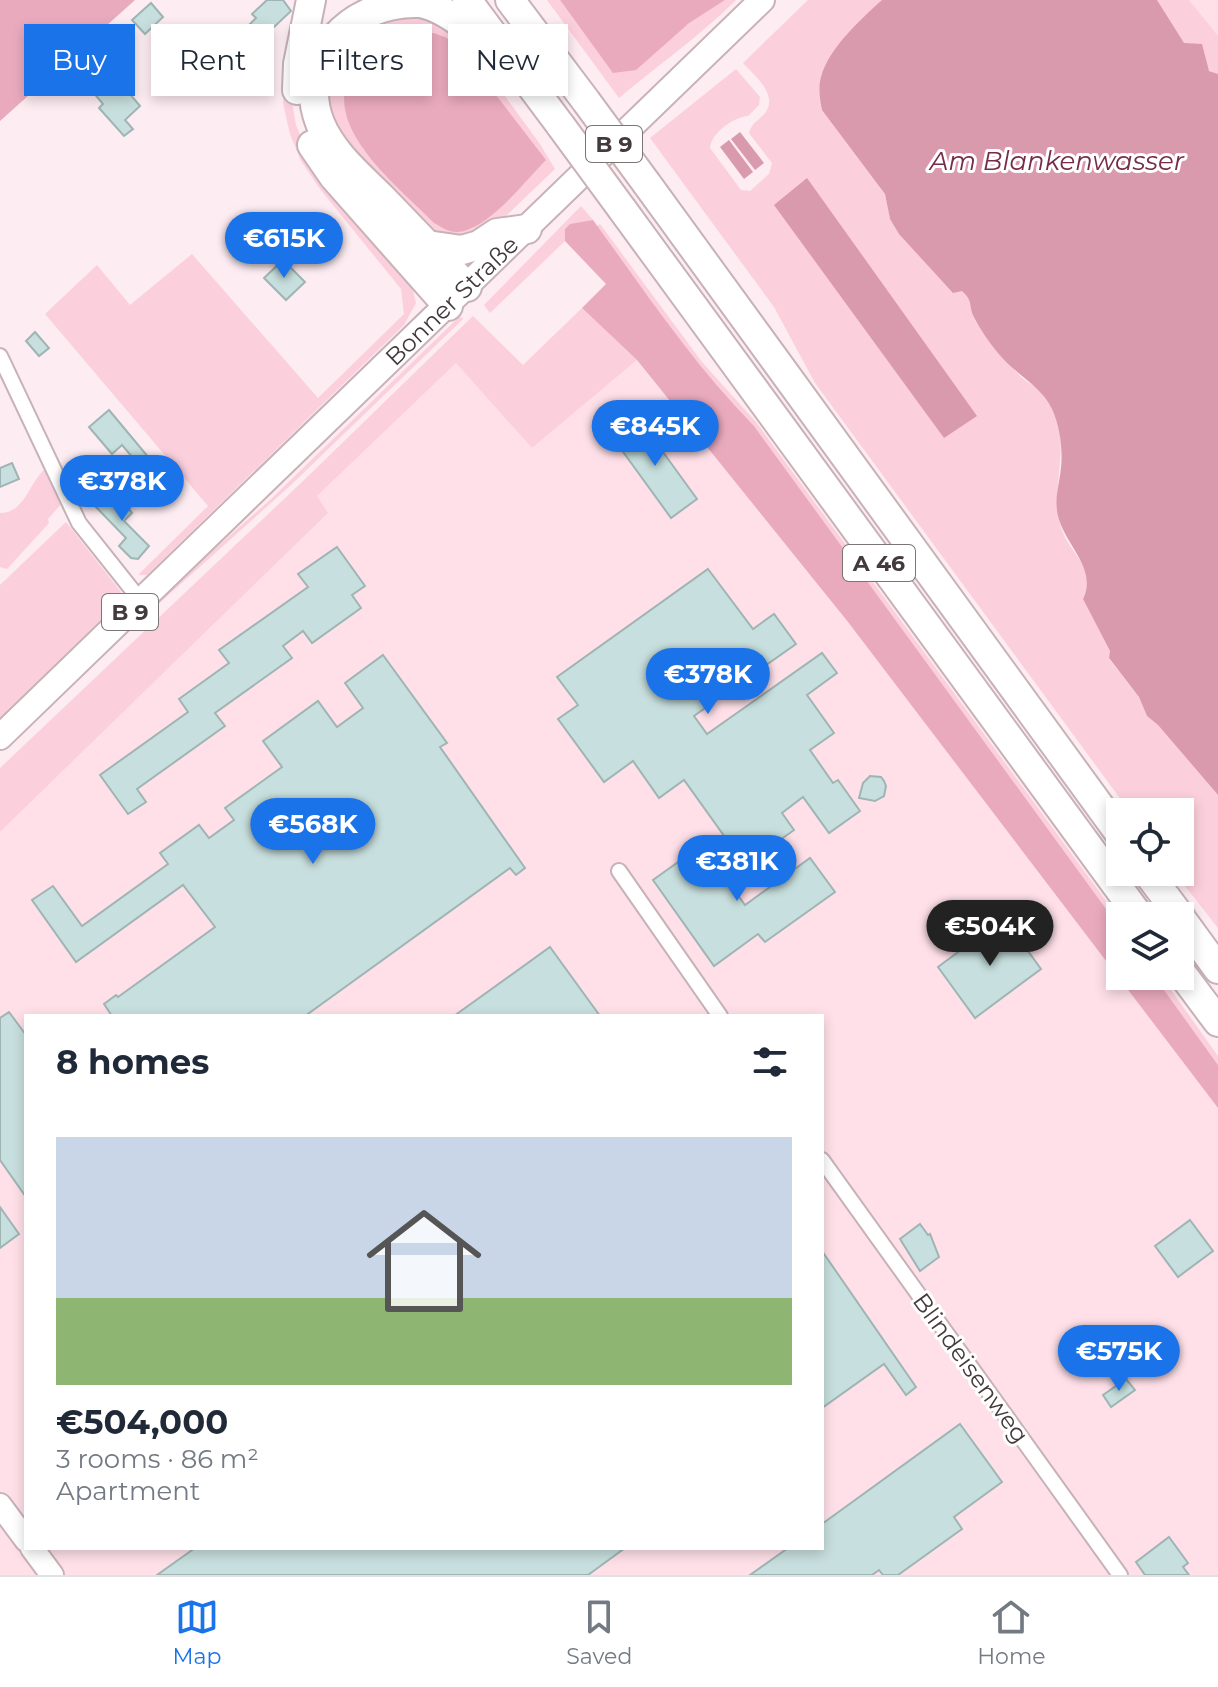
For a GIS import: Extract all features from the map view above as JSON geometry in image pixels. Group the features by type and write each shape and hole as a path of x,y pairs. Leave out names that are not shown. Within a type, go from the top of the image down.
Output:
{"highway":[{"path":"311,0 296,85 303,126 313,147 334,177 458,296"},
{"name":"A 46","path":"467,0 485,24"},
{"name":"A 46","path":"510,0 529,24"},
{"path":"520,0 532,24"},
{"path":"458,296 427,245 332,144 315,108 313,85 323,50 348,20 365,10 384,4 420,3 450,15 461,24"},
{"name":"A 46","path":"568,76 1106,815"},
{"name":"A 46","path":"539,96 1129,902"},
{"path":"427,245 462,250 479,245 497,233 527,229"},
{"path":"1194,936 1218,969"},
{"path":"1194,990 1218,1022"}],"main road":[{"name":"Bonner Straße","path":"0,737 762,0"}],"street":[{"path":"0,356 79,523 141,601"},
{"path":"619,871 719,1014"},
{"name":"Blindeisenweg","path":"824,1163 1120,1575"},
{"path":"0,1505 24,1537"},
{"path":"33,1550 52,1575"}],"shaded area":[{"path":"0,0 135,0 108,24 24,24 24,96 28,96 0,121"},
{"path":"547,0 560,0 614,73 725,0 736,0 619,98 568,29 568,24 565,24"},
{"path":"560,0 725,0 688,24 636,70 613,73"},
{"path":"808,0 882,0 833,54 821,76 859,157 885,194 890,219 971,299 983,329 998,350 1020,376 1045,395 1054,410 1061,443 1058,511 1065,537 1085,570 1087,588 1083,599 1110,651 1109,659 1139,697 1147,716 1218,795 1218,928 1185,886 1194,886 1194,798 1120,798 815,383 774,307 650,138 736,69 760,97 759,105 748,116 724,127 714,137 710,148 741,190 750,191 769,174 772,163 749,133 765,113 769,99 758,79 743,63"},
{"path":"1157,0 1189,0 1218,36 1218,74 1191,54"},
{"path":"1189,0 1218,0 1218,36"},
{"path":"418,9 448,29 448,57 445,37 432,33 432,24 375,24"},
{"path":"432,33 448,39 448,96 497,96 546,160 493,214 469,229 457,232 434,223 381,171 352,129 345,107 346,96 432,96"},
{"path":"285,64 296,125 307,152 411,283 416,303 404,325 147,575 138,575 208,506 45,314 97,265 130,305 192,254 318,398 404,314 401,289 301,161 290,134 283,103"},
{"path":"326,96 387,96 362,148 434,223 458,231 474,228 454,96 505,96 555,169 487,234 444,241 339,139"},
{"path":"581,206 593,220 570,225 566,229 565,241 490,313 484,305"},
{"path":"593,220 690,352 754,426 1106,909 1106,961 848,622 637,360 582,308 606,284 565,241 565,229 570,224"},
{"path":"600,224 702,362 756,422 1107,902 1106,909 754,426 711,379 597,226"},
{"path":"582,308 637,360 532,448 456,363 317,496 328,513 0,832 0,768 473,316 523,365"},
{"path":"459,317 462,320 291,485 155,607 152,604 271,499"},
{"path":"637,360 848,622 1106,961 1106,990 1128,990 1218,1108 1218,1575 0,1575 0,832 328,513 316,497 456,362 532,448"},
{"path":"45,469 62,503 48,519 49,523 7,569 0,567 0,513 8,512 21,503"},
{"path":"66,522 121,592 119,603 0,718 0,585"},
{"path":"1128,990 1164,990 1218,1065 1218,1108"},
{"path":"1164,990 1171,990 1218,1056 1218,1065"}],"water":[{"name":"Am Blankenwasser","path":"882,0 1157,0 1184,43 1202,44 1209,71 1218,74 1218,795 1147,716 1139,697 1109,658 1110,651 1083,599 1087,588 1084,567 1062,527 1057,510 1061,446 1052,409 1034,386 995,349 976,322 966,295 962,291 953,293 899,234 890,219 885,194 822,110 820,81 825,66 846,35"},
{"path":"740,132 764,163 755,170 731,139"},
{"path":"729,140 753,172 744,179 720,147"},
{"path":"807,178 977,416 944,438 774,205"}],"building":[{"path":"267,0 283,0 291,11 274,27 274,24 250,24 256,18 252,14"},
{"path":"151,3 163,17 151,24 145,34 132,20"},
{"path":"96,96 132,96 140,106 125,120 133,129 124,136 99,108 103,104"},
{"path":"283,260 305,282 286,300 264,278"},
{"path":"35,332 49,348 39,356 26,341"},
{"path":"109,410 164,476 155,484 122,445 112,454 89,427"},
{"path":"639,419 697,499 671,518 613,438"},
{"path":"12,463 19,479 0,487 0,468"},
{"path":"112,490 117,497 122,493 132,504 128,508 132,513 124,521 149,546 138,559 131,558 119,546 126,538 95,506"},
{"path":"337,547 365,586 352,595 361,608 312,643 303,631 283,646 292,658 215,713 225,726 137,789 146,802 128,814 100,775 188,712 179,699 229,663 219,650 308,587 298,574"},
{"path":"708,569 753,629 774,614 796,644 694,716 707,734 822,653 837,673 807,695 834,733 810,750 833,783 838,780 860,811 829,833 803,797 782,813 794,830 745,865 684,780 659,798 633,761 604,782 558,719 578,705 557,677"},
{"path":"383,655 447,743 440,747 525,868 516,875 510,868 308,1014 111,1014 104,1004 215,927 183,885 76,962 32,900 53,886 82,926 168,864 160,853 199,825 209,838 234,820 225,808 282,767 263,741 318,701 337,727 363,708 345,683"},
{"path":"870,776 881,777 886,786 884,796 875,801 859,798 863,783"},
{"path":"702,845 745,905 810,858 835,892 765,942 758,934 714,966 653,880"},
{"path":"1004,918 1041,969 975,1018 938,967"},
{"path":"550,947 599,1014 457,1014"},
{"path":"9,1012 24,1032 24,1194 0,1160 0,1018"},
{"path":"0,1207 19,1234 0,1248"},
{"path":"1190,1220 1213,1251 1178,1277 1155,1246"},
{"path":"920,1224 930,1234 939,1257 920,1271 900,1239"},
{"path":"824,1254 916,1387 906,1395 884,1364 824,1407"},
{"path":"1126,1379 1135,1390 1111,1407 1103,1395"},
{"path":"960,1424 1002,1482 954,1517 962,1529 898,1575 883,1575 879,1570 872,1575 750,1575 785,1550 824,1550 824,1523"},
{"path":"1169,1537 1188,1563 1183,1567 1189,1575 1145,1575 1136,1562"},
{"path":"192,1550 622,1550 588,1575 157,1575"}]}
